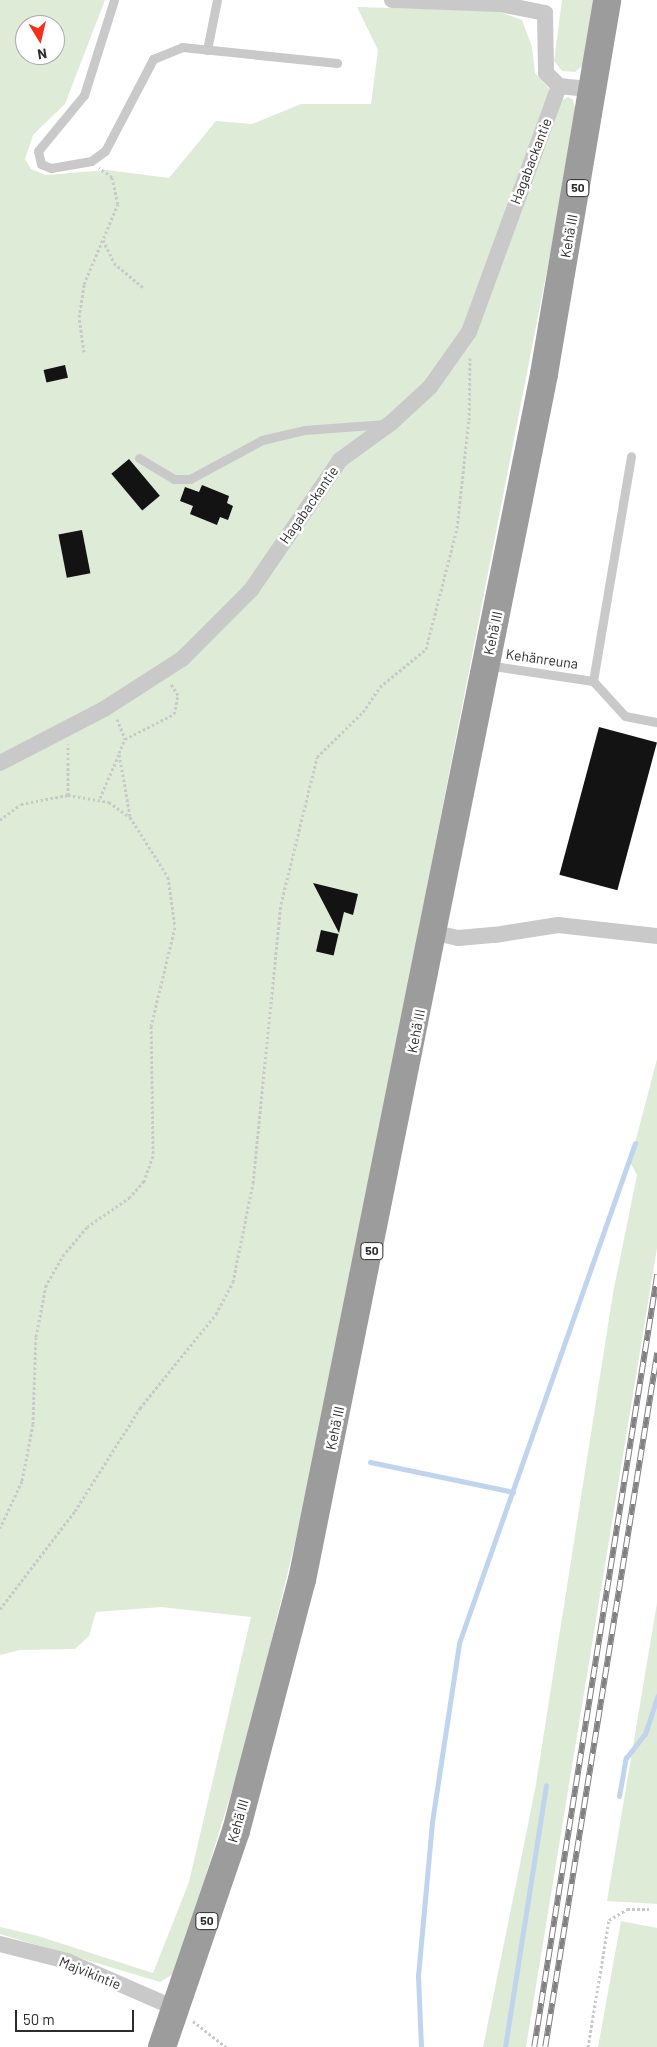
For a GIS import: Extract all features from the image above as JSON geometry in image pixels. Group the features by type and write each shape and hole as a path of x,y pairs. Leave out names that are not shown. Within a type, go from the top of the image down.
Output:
{"highway":[{"name":"Kehä III","path":"162,2047 177,2010 238,1822 302,1580 434,933 486,665 595,90 607,0"}],"street":[{"path":"392,0 510,5 545,13 543,61 546,73 559,86 595,90"},
{"name":"Hagabackantie","path":"0,763 104,709 182,659 251,590 340,460 391,423 430,387 469,332 559,86"},
{"path":"434,933 476,937 558,924 657,936"},
{"name":"Majvikintie","path":"0,1944 67,1961 177,2010"}],"lane":[{"path":"114,0 84,95 38,151 41,164 51,168 91,161 105,151 153,58 182,47 337,62"},
{"path":"207,50 217,0"},
{"path":"139,458 174,479 190,479 262,440 304,430 391,423"},
{"path":"631,456 594,681 625,716 657,722"},
{"name":"Kehänreuna","path":"486,665 594,681"}],"path":[{"path":"84,352 79,317 84,284 118,204 112,177 91,161"},
{"path":"103,239 114,263 144,288"},
{"path":"0,1609 75,1512 140,1408 216,1314 233,1282 253,1183 281,904 317,757 363,712 380,687 426,648 436,621 457,528 469,420 469,332"},
{"path":"100,799 125,739 174,714 178,695 163,672"},
{"path":"104,709 115,715 125,739"},
{"path":"66,728 72,764 68,795"},
{"path":"0,1528 22,1480 33,1424 36,1337 46,1285 64,1254 87,1227 130,1197 144,1181 153,1156 151,1026 175,927 174,904 168,877 130,817 119,753"},
{"path":"0,820 21,804 68,795 100,799 130,817"},
{"path":"588,2047 610,1920 627,1909 649,1909"},
{"path":"177,2010 226,2047"}],"green space":[{"path":"0,0 105,0 65,104 33,135 25,159 31,169 46,175 107,170 169,178 216,121 252,124 301,104 371,104 378,50 357,7 497,11 522,20 532,47 535,73 560,101 568,97 573,100 577,116 318,1447 247,1742 176,1972 160,1982 0,1934 0,1927 38,1936 153,1973 189,1882 251,1617 161,1607 96,1612 89,1636 75,1649 20,1650 0,1655"},
{"path":"562,0 594,0 586,63 575,72 562,71 554,61"},
{"path":"657,1059 657,1248 526,2047 483,2047 535,1790 613,1293 637,1175 630,1162"},
{"path":"657,1603 657,1904 607,1901 608,1895"},
{"path":"621,1921 657,1928 657,2047 598,2047"}],"building":[{"path":"65,365 68,378 46,383 44,370"},
{"path":"129,459 160,496 142,511 111,474"},
{"path":"202,485 229,496 227,503 233,506 228,520 220,517 217,525 190,514 193,506 180,501 185,487 199,492"},
{"path":"82,530 90,573 67,578 58,535"},
{"path":"599,727 657,743 617,890 559,875"},
{"path":"313,883 358,894 353,915 344,912 339,933"},
{"path":"321,930 339,934 334,955 316,951"}],"waterway":[{"path":"421,2047 418,1976 432,1822 459,1643 635,1143"},
{"path":"370,1462 513,1492"},
{"path":"619,1796 626,1758 645,1734 657,1696"},
{"path":"505,2047 546,1785"}],"railway":[{"path":"534,2047 657,1275"},
{"path":"545,2047 657,1353"}]}
